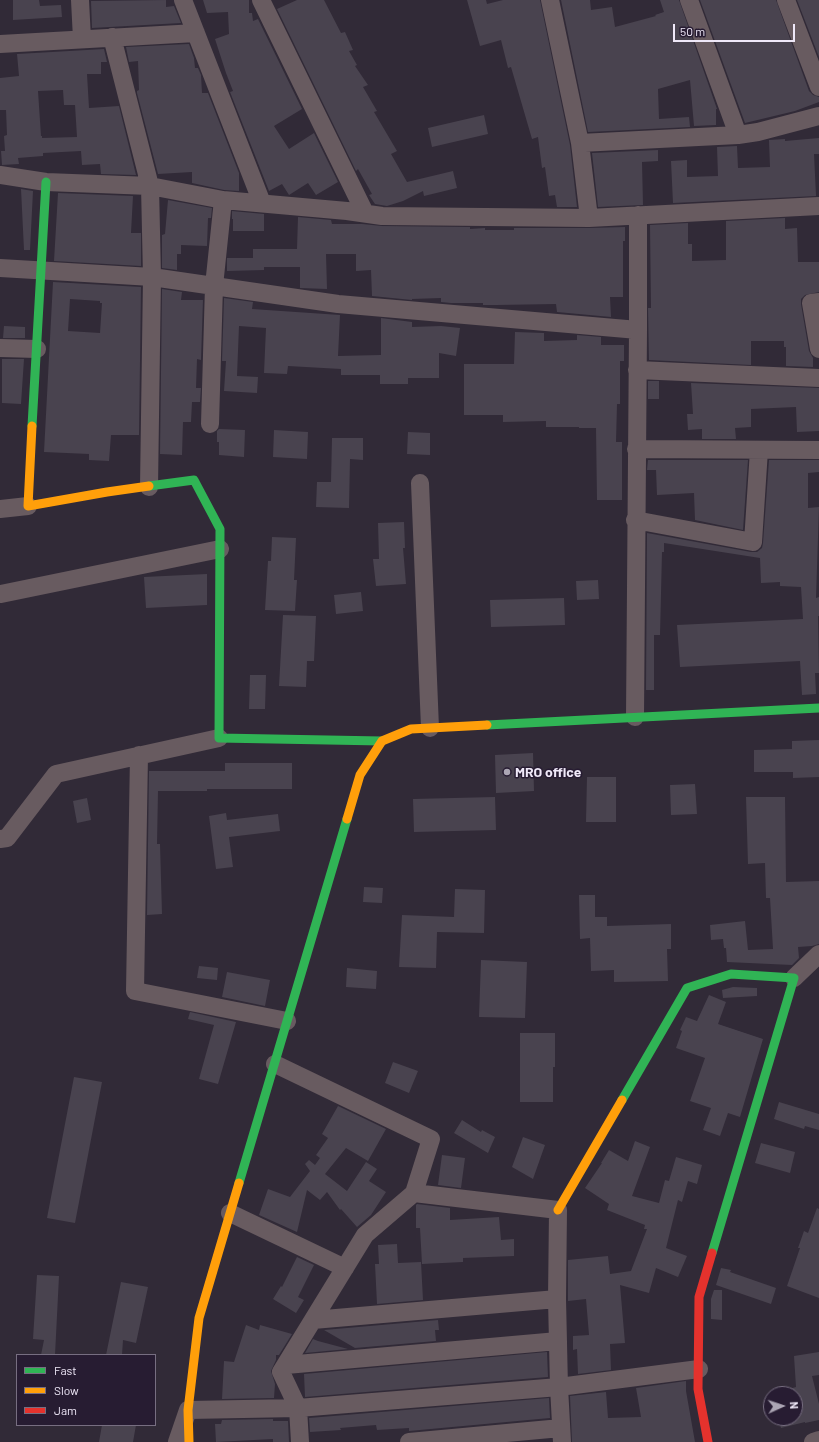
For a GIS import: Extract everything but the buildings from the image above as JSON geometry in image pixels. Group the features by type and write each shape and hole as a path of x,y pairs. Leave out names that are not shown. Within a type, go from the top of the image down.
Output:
{"street":[{"path":"80,0 82,39"},
{"path":"183,0 262,203"},
{"path":"261,0 365,213"},
{"path":"550,0 580,143 589,218"},
{"path":"689,0 738,135"},
{"path":"786,0 819,87"},
{"path":"0,44 196,33"},
{"path":"112,37 150,186 152,277 149,487"},
{"path":"580,143 738,135 758,132 819,116"},
{"path":"0,175 46,182 150,186 223,200 365,213 382,216 589,218 819,206"},
{"path":"28,506 46,182"},
{"path":"210,424 214,286 223,200"},
{"path":"634,717 638,215"},
{"path":"0,268 152,277 338,304 638,330"},
{"path":"819,302 811,303 819,349"},
{"path":"0,348 37,349"},
{"path":"637,370 819,378"},
{"path":"636,449 819,450"},
{"path":"635,520 753,542 759,450"},
{"path":"0,509 194,480 220,529 219,738"},
{"path":"420,483 430,728"},
{"path":"1,594 220,549"},
{"path":"0,838 7,838 56,774 219,738 382,741 411,729 819,708"},
{"path":"189,1442 188,1410 199,1318 360,775 382,741"},
{"path":"139,756 135,991 287,1021"},
{"path":"708,1442 698,1389 699,1297 794,978 819,954"},
{"path":"409,1442 561,1435 557,1299 558,1210 688,988 731,974 794,978"},
{"path":"274,1064 431,1139 414,1193 365,1235 282,1372 298,1408 300,1442"},
{"path":"414,1193 558,1210"},
{"path":"230,1213 345,1268"},
{"path":"313,1320 557,1299"},
{"path":"286,1365 558,1341"},
{"path":"188,1410 298,1408 559,1387 699,1369"},
{"path":"177,1442 188,1410"},
{"path":"813,1442 819,1440"}],"traffic: fast":[{"path":"32,426 46,182"},
{"path":"149,486 194,480 220,529 219,738 382,741"},
{"path":"487,725 819,708"},
{"path":"239,1183 347,819"},
{"path":"622,1100 687,988 731,974 794,978 712,1253"}],"traffic: slow":[{"path":"32,426 28,506 149,486"},
{"path":"347,819 360,775 382,741 411,729 487,725"},
{"path":"558,1210 622,1100"},
{"path":"189,1442 188,1410 199,1318 239,1183"}],"traffic: jam":[{"path":"708,1442 698,1389 699,1297 712,1253"}],"place":[{"name":"MRO office","path":"507,772"}]}
